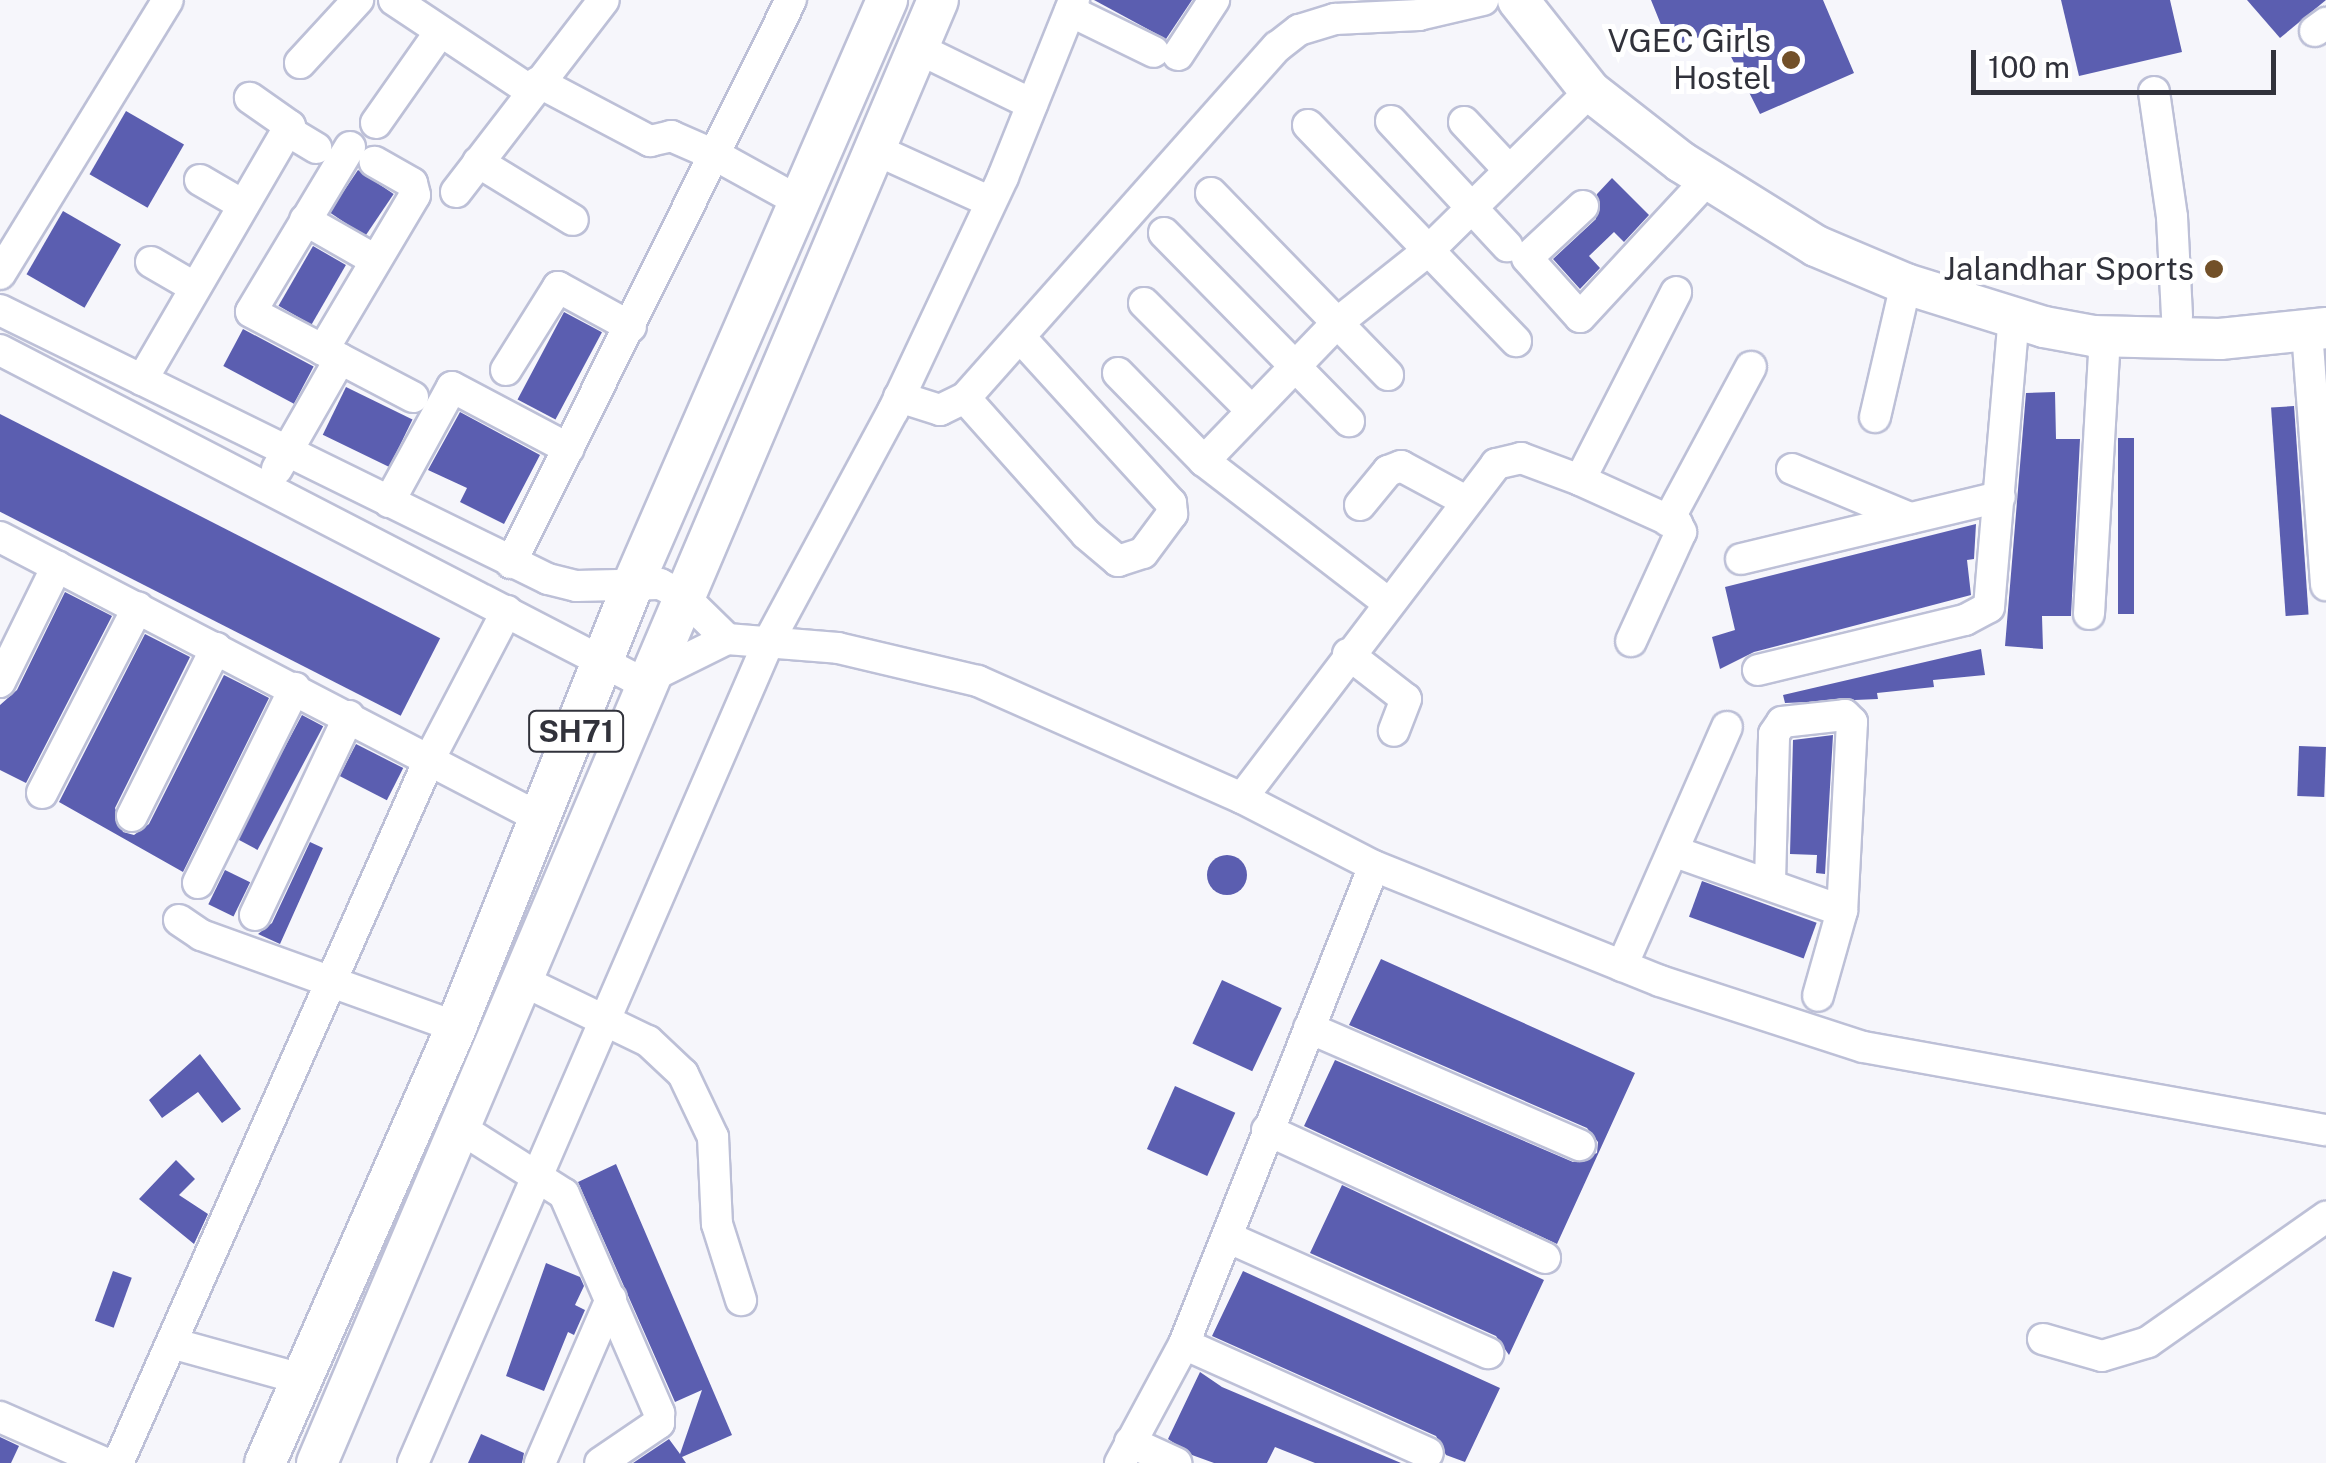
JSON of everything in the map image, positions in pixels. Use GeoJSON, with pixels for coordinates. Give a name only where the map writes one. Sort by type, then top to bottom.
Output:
{"type":"FeatureCollection","features":[{"type":"Feature","properties":{"kind":"main road","name":"SH71"},"geometry":{"type":"LineString","coordinates":[[265,1463],[456,1027],[633,584],[887,0]]}},
{"type":"Feature","properties":{"kind":"main road","name":"SH71"},"geometry":{"type":"LineString","coordinates":[[318,1463],[646,679],[938,0]]}},
{"type":"Feature","properties":{"kind":"main road"},"geometry":{"type":"LineString","coordinates":[[1518,0],[1580,70],[1707,180],[1768,207],[1928,268],[2037,302],[2098,328],[2177,316],[2320,320]]}},
{"type":"Feature","properties":{"kind":"main road"},"geometry":{"type":"LineString","coordinates":[[1544,0],[1580,70],[1665,122],[1768,207],[1906,284],[2014,318],[2220,339],[2320,320]]}},
{"type":"Feature","properties":{"kind":"street"},"geometry":{"type":"LineString","coordinates":[[0,274],[168,0]]}},
{"type":"Feature","properties":{"kind":"street"},"geometry":{"type":"LineString","coordinates":[[300,63],[358,0]]}},
{"type":"Feature","properties":{"kind":"street"},"geometry":{"type":"LineString","coordinates":[[394,0],[440,32],[535,86],[650,141],[671,136],[802,202]]}},
{"type":"Feature","properties":{"kind":"street"},"geometry":{"type":"LineString","coordinates":[[456,192],[604,0]]}},
{"type":"Feature","properties":{"kind":"street"},"geometry":{"type":"LineString","coordinates":[[511,563],[717,156],[791,0]]}},
{"type":"Feature","properties":{"kind":"street"},"geometry":{"type":"LineString","coordinates":[[413,1463],[768,641],[900,398],[991,202],[1072,5],[1166,53],[1214,0]]}},
{"type":"Feature","properties":{"kind":"street"},"geometry":{"type":"LineString","coordinates":[[900,398],[940,410],[966,398],[1277,47],[1299,30],[1335,19],[1419,16],[1483,0]]}},
{"type":"Feature","properties":{"kind":"street"},"geometry":{"type":"LineString","coordinates":[[376,123],[440,32]]}},
{"type":"Feature","properties":{"kind":"street"},"geometry":{"type":"LineString","coordinates":[[917,48],[1032,104]]}},
{"type":"Feature","properties":{"kind":"street"},"geometry":{"type":"LineString","coordinates":[[1204,462],[1336,324],[1429,250],[1508,169],[1580,70]]}},
{"type":"Feature","properties":{"kind":"street"},"geometry":{"type":"LineString","coordinates":[[2154,92],[2172,217],[2177,316]]}},
{"type":"Feature","properties":{"kind":"street"},"geometry":{"type":"LineString","coordinates":[[142,380],[288,130],[288,122],[250,98]]}},
{"type":"Feature","properties":{"kind":"street"},"geometry":{"type":"LineString","coordinates":[[1391,121],[1472,204],[1506,246]]}},
{"type":"Feature","properties":{"kind":"street"},"geometry":{"type":"LineString","coordinates":[[1464,122],[1508,169]]}},
{"type":"Feature","properties":{"kind":"street"},"geometry":{"type":"LineString","coordinates":[[1308,125],[1516,341]]}},
{"type":"Feature","properties":{"kind":"street"},"geometry":{"type":"LineString","coordinates":[[288,130],[316,148]]}},
{"type":"Feature","properties":{"kind":"street"},"geometry":{"type":"LineString","coordinates":[[874,150],[991,202]]}},
{"type":"Feature","properties":{"kind":"street"},"geometry":{"type":"LineString","coordinates":[[268,488],[286,452],[331,354],[375,260],[416,190],[362,154],[305,220],[252,312],[331,354],[412,397]]}},
{"type":"Feature","properties":{"kind":"street"},"geometry":{"type":"LineString","coordinates":[[478,162],[573,220]]}},
{"type":"Feature","properties":{"kind":"street"},"geometry":{"type":"LineString","coordinates":[[200,180],[244,205]]}},
{"type":"Feature","properties":{"kind":"street"},"geometry":{"type":"LineString","coordinates":[[1583,206],[1527,258],[1580,317],[1707,180]]}},
{"type":"Feature","properties":{"kind":"street"},"geometry":{"type":"LineString","coordinates":[[1211,193],[1388,375]]}},
{"type":"Feature","properties":{"kind":"street"},"geometry":{"type":"LineString","coordinates":[[305,220],[375,260]]}},
{"type":"Feature","properties":{"kind":"street"},"geometry":{"type":"LineString","coordinates":[[1164,233],[1348,420]]}},
{"type":"Feature","properties":{"kind":"street"},"geometry":{"type":"LineString","coordinates":[[150,262],[194,287]]}},
{"type":"Feature","properties":{"kind":"street"},"geometry":{"type":"LineString","coordinates":[[1875,416],[1906,284]]}},
{"type":"Feature","properties":{"kind":"street"},"geometry":{"type":"LineString","coordinates":[[506,370],[558,287],[631,326]]}},
{"type":"Feature","properties":{"kind":"street"},"geometry":{"type":"LineString","coordinates":[[1580,480],[1676,292]]}},
{"type":"Feature","properties":{"kind":"street"},"geometry":{"type":"LineString","coordinates":[[1144,304],[1252,410]]}},
{"type":"Feature","properties":{"kind":"street"},"geometry":{"type":"LineString","coordinates":[[0,310],[511,563],[576,586],[660,584],[682,595],[727,639]]}},
{"type":"Feature","properties":{"kind":"street"},"geometry":{"type":"LineString","coordinates":[[1758,670],[1981,614],[1994,596],[2014,318]]}},
{"type":"Feature","properties":{"kind":"street"},"geometry":{"type":"LineString","coordinates":[[2320,320],[2320,574],[2326,586]]}},
{"type":"Feature","properties":{"kind":"street"},"geometry":{"type":"LineString","coordinates":[[2089,614],[2098,328]]}},
{"type":"Feature","properties":{"kind":"street"},"geometry":{"type":"LineString","coordinates":[[966,398],[1096,543],[1118,561],[1143,554],[1172,514],[1171,503],[1020,337]]}},
{"type":"Feature","properties":{"kind":"street"},"geometry":{"type":"LineString","coordinates":[[0,350],[602,663],[646,679],[727,639],[838,648],[978,681],[1242,798],[1374,866],[1622,966],[1863,1046],[2326,1130]]}},
{"type":"Feature","properties":{"kind":"street"},"geometry":{"type":"LineString","coordinates":[[1668,521],[1751,367]]}},
{"type":"Feature","properties":{"kind":"street"},"geometry":{"type":"LineString","coordinates":[[1118,373],[1204,462],[1387,602]]}},
{"type":"Feature","properties":{"kind":"street"},"geometry":{"type":"LineString","coordinates":[[388,502],[452,387],[569,449]]}},
{"type":"Feature","properties":{"kind":"street"},"geometry":{"type":"LineString","coordinates":[[1242,798],[1387,602],[1496,464],[1509,459],[1580,480],[1677,524],[1680,540],[1630,642]]}},
{"type":"Feature","properties":{"kind":"street"},"geometry":{"type":"LineString","coordinates":[[1360,505],[1398,466],[1466,501]]}},
{"type":"Feature","properties":{"kind":"street"},"geometry":{"type":"LineString","coordinates":[[1792,469],[1910,518]]}},
{"type":"Feature","properties":{"kind":"street"},"geometry":{"type":"LineString","coordinates":[[1740,559],[2000,496]]}},
{"type":"Feature","properties":{"kind":"street"},"geometry":{"type":"LineString","coordinates":[[0,537],[542,818]]}},
{"type":"Feature","properties":{"kind":"street"},"geometry":{"type":"LineString","coordinates":[[0,682],[57,566]]}},
{"type":"Feature","properties":{"kind":"street"},"geometry":{"type":"LineString","coordinates":[[42,794],[138,607]]}},
{"type":"Feature","properties":{"kind":"street"},"geometry":{"type":"LineString","coordinates":[[118,1463],[336,981],[430,758],[506,611]]}},
{"type":"Feature","properties":{"kind":"street"},"geometry":{"type":"LineString","coordinates":[[132,816],[216,648]]}},
{"type":"Feature","properties":{"kind":"street"},"geometry":{"type":"LineString","coordinates":[[1348,654],[1406,700],[1394,731]]}},
{"type":"Feature","properties":{"kind":"street"},"geometry":{"type":"LineString","coordinates":[[198,883],[296,688]]}},
{"type":"Feature","properties":{"kind":"street"},"geometry":{"type":"LineString","coordinates":[[1770,881],[1774,734],[1782,722],[1845,714],[1852,722],[1842,911],[1818,996]]}},
{"type":"Feature","properties":{"kind":"street"},"geometry":{"type":"LineString","coordinates":[[255,914],[349,716]]}},
{"type":"Feature","properties":{"kind":"street"},"geometry":{"type":"LineString","coordinates":[[1622,966],[1727,727]]}},
{"type":"Feature","properties":{"kind":"street"},"geometry":{"type":"LineString","coordinates":[[1673,851],[1770,881],[1842,911]]}},
{"type":"Feature","properties":{"kind":"street"},"geometry":{"type":"LineString","coordinates":[[1176,1463],[1125,1453],[1184,1344],[1374,866]]}},
{"type":"Feature","properties":{"kind":"street"},"geometry":{"type":"LineString","coordinates":[[178,920],[201,935],[456,1027]]}},
{"type":"Feature","properties":{"kind":"street"},"geometry":{"type":"LineString","coordinates":[[522,980],[663,1051],[706,1112],[718,1160],[717,1224],[741,1300]]}},
{"type":"Feature","properties":{"kind":"street"},"geometry":{"type":"LineString","coordinates":[[1309,1028],[1580,1144]]}},
{"type":"Feature","properties":{"kind":"street"},"geometry":{"type":"LineString","coordinates":[[460,1128],[538,1172],[567,1199],[661,1416],[600,1463]]}},
{"type":"Feature","properties":{"kind":"street"},"geometry":{"type":"LineString","coordinates":[[1267,1130],[1545,1258]]}},
{"type":"Feature","properties":{"kind":"street"},"geometry":{"type":"LineString","coordinates":[[2043,1339],[2102,1356],[2148,1342],[2326,1218]]}},
{"type":"Feature","properties":{"kind":"street"},"geometry":{"type":"LineString","coordinates":[[1227,1237],[1488,1353]]}},
{"type":"Feature","properties":{"kind":"street"},"geometry":{"type":"LineString","coordinates":[[540,1463],[611,1299]]}},
{"type":"Feature","properties":{"kind":"street"},"geometry":{"type":"LineString","coordinates":[[175,1344],[301,1379]]}},
{"type":"Feature","properties":{"kind":"street"},"geometry":{"type":"LineString","coordinates":[[1184,1344],[1428,1453]]}},
{"type":"Feature","properties":{"kind":"street"},"geometry":{"type":"LineString","coordinates":[[0,1418],[104,1463]]}},
{"type":"Feature","properties":{"kind":"building"},"geometry":{"type":"Polygon","coordinates":[[[1094,0],[1192,0],[1166,39],[1094,0]]]}},
{"type":"Feature","properties":{"kind":"building","name":"VGEC Girls Hostel"},"geometry":{"type":"Polygon","coordinates":[[[1651,0],[1823,0],[1854,73],[1760,114],[1718,31],[1670,47],[1651,0]]]}},
{"type":"Feature","properties":{"kind":"building"},"geometry":{"type":"Polygon","coordinates":[[[2061,0],[2170,0],[2182,52],[2079,76],[2061,0]]]}},
{"type":"Feature","properties":{"kind":"building"},"geometry":{"type":"Polygon","coordinates":[[[2247,0],[2326,0],[2280,38],[2247,0]]]}},
{"type":"Feature","properties":{"kind":"building"},"geometry":{"type":"Polygon","coordinates":[[[126,111],[184,144],[148,208],[90,174],[126,111]]]}},
{"type":"Feature","properties":{"kind":"building"},"geometry":{"type":"Polygon","coordinates":[[[358,170],[394,194],[365,236],[329,212],[358,170]]]}},
{"type":"Feature","properties":{"kind":"building"},"geometry":{"type":"Polygon","coordinates":[[[1612,178],[1649,215],[1624,242],[1614,232],[1589,256],[1600,268],[1580,289],[1553,259],[1596,219],[1597,194],[1612,178]]]}},
{"type":"Feature","properties":{"kind":"building"},"geometry":{"type":"Polygon","coordinates":[[[63,211],[121,244],[85,308],[27,274],[63,211]]]}},
{"type":"Feature","properties":{"kind":"building"},"geometry":{"type":"Polygon","coordinates":[[[313,246],[346,265],[311,325],[278,306],[313,246]]]}},
{"type":"Feature","properties":{"kind":"building"},"geometry":{"type":"Polygon","coordinates":[[[564,312],[602,332],[555,420],[518,399],[564,312]]]}},
{"type":"Feature","properties":{"kind":"building"},"geometry":{"type":"Polygon","coordinates":[[[243,329],[314,367],[294,404],[223,366],[243,329]]]}},
{"type":"Feature","properties":{"kind":"building"},"geometry":{"type":"Polygon","coordinates":[[[346,387],[413,419],[389,467],[323,435],[346,387]]]}},
{"type":"Feature","properties":{"kind":"building"},"geometry":{"type":"Polygon","coordinates":[[[2055,392],[2056,439],[2080,439],[2071,616],[2042,616],[2043,649],[2005,646],[2026,393],[2055,392]]]}},
{"type":"Feature","properties":{"kind":"building"},"geometry":{"type":"Polygon","coordinates":[[[2294,406],[2309,614],[2286,616],[2271,408],[2294,406]]]}},
{"type":"Feature","properties":{"kind":"building"},"geometry":{"type":"Polygon","coordinates":[[[460,412],[540,455],[504,524],[460,502],[467,488],[428,470],[460,412]]]}},
{"type":"Feature","properties":{"kind":"building"},"geometry":{"type":"Polygon","coordinates":[[[0,414],[440,638],[401,716],[0,512],[0,414]]]}},
{"type":"Feature","properties":{"kind":"building"},"geometry":{"type":"Polygon","coordinates":[[[2118,438],[2134,438],[2134,614],[2118,614],[2118,438]]]}},
{"type":"Feature","properties":{"kind":"building"},"geometry":{"type":"Polygon","coordinates":[[[1976,524],[1974,559],[1967,560],[1971,595],[1754,652],[1720,669],[1712,637],[1735,630],[1725,587],[1976,524]]]}},
{"type":"Feature","properties":{"kind":"building"},"geometry":{"type":"Polygon","coordinates":[[[65,592],[112,616],[26,783],[0,770],[0,705],[17,690],[65,592]]]}},
{"type":"Feature","properties":{"kind":"building"},"geometry":{"type":"Polygon","coordinates":[[[145,634],[190,657],[115,808],[123,832],[134,835],[149,824],[224,675],[269,698],[183,872],[59,802],[145,634]]]}},
{"type":"Feature","properties":{"kind":"building"},"geometry":{"type":"Polygon","coordinates":[[[1981,649],[1985,675],[1933,680],[1934,687],[1877,693],[1878,699],[1785,703],[1783,695],[1981,649]]]}},
{"type":"Feature","properties":{"kind":"building"},"geometry":{"type":"Polygon","coordinates":[[[302,715],[323,726],[257,850],[236,839],[302,715]]]}},
{"type":"Feature","properties":{"kind":"building"},"geometry":{"type":"Polygon","coordinates":[[[1833,735],[1825,874],[1816,873],[1817,855],[1790,854],[1793,740],[1833,735]]]}},
{"type":"Feature","properties":{"kind":"building"},"geometry":{"type":"Polygon","coordinates":[[[356,744],[403,768],[387,800],[340,776],[356,744]]]}},
{"type":"Feature","properties":{"kind":"building"},"geometry":{"type":"Polygon","coordinates":[[[2299,746],[2326,747],[2324,797],[2297,796],[2299,746]]]}},
{"type":"Feature","properties":{"kind":"building"},"geometry":{"type":"Polygon","coordinates":[[[310,842],[323,848],[280,944],[258,934],[272,923],[310,842]]]}},
{"type":"Feature","properties":{"kind":"building"},"geometry":{"type":"Polygon","coordinates":[[[1227,855],[1241,861],[1247,875],[1241,889],[1227,895],[1213,889],[1207,875],[1213,861],[1227,855]]]}},
{"type":"Feature","properties":{"kind":"building"},"geometry":{"type":"Polygon","coordinates":[[[225,870],[250,882],[234,916],[208,904],[225,870]]]}},
{"type":"Feature","properties":{"kind":"building"},"geometry":{"type":"Polygon","coordinates":[[[1702,881],[1817,923],[1804,958],[1689,917],[1702,881]]]}},
{"type":"Feature","properties":{"kind":"building"},"geometry":{"type":"Polygon","coordinates":[[[1381,959],[1635,1073],[1557,1244],[1304,1126],[1335,1060],[1573,1162],[1597,1153],[1598,1142],[1587,1128],[1349,1025],[1381,959]]]}},
{"type":"Feature","properties":{"kind":"building"},"geometry":{"type":"Polygon","coordinates":[[[1222,980],[1282,1008],[1252,1071],[1192,1043],[1222,980]]]}},
{"type":"Feature","properties":{"kind":"building"},"geometry":{"type":"Polygon","coordinates":[[[200,1054],[241,1109],[222,1123],[198,1092],[162,1118],[149,1100],[200,1054]]]}},
{"type":"Feature","properties":{"kind":"building"},"geometry":{"type":"Polygon","coordinates":[[[1175,1086],[1235,1113],[1207,1176],[1147,1149],[1175,1086]]]}},
{"type":"Feature","properties":{"kind":"building"},"geometry":{"type":"Polygon","coordinates":[[[176,1160],[195,1179],[179,1195],[208,1214],[194,1244],[139,1199],[176,1160]]]}},
{"type":"Feature","properties":{"kind":"building"},"geometry":{"type":"Polygon","coordinates":[[[616,1164],[732,1435],[682,1457],[686,1463],[633,1463],[669,1439],[680,1454],[702,1390],[675,1402],[578,1182],[616,1164]]]}},
{"type":"Feature","properties":{"kind":"building"},"geometry":{"type":"Polygon","coordinates":[[[1342,1185],[1544,1280],[1509,1355],[1496,1336],[1310,1253],[1342,1185]]]}},
{"type":"Feature","properties":{"kind":"building"},"geometry":{"type":"Polygon","coordinates":[[[546,1263],[580,1277],[584,1286],[575,1305],[585,1310],[574,1335],[568,1332],[544,1391],[506,1376],[546,1263]]]}},
{"type":"Feature","properties":{"kind":"building"},"geometry":{"type":"Polygon","coordinates":[[[113,1271],[132,1278],[114,1328],[95,1321],[113,1271]]]}},
{"type":"Feature","properties":{"kind":"building"},"geometry":{"type":"Polygon","coordinates":[[[1243,1271],[1500,1388],[1465,1462],[1446,1455],[1436,1436],[1212,1336],[1243,1271]]]}},
{"type":"Feature","properties":{"kind":"building"},"geometry":{"type":"Polygon","coordinates":[[[1200,1372],[1222,1387],[1401,1463],[1315,1463],[1275,1447],[1267,1463],[1214,1463],[1192,1455],[1168,1439],[1200,1372]]]}},
{"type":"Feature","properties":{"kind":"building"},"geometry":{"type":"Polygon","coordinates":[[[481,1434],[524,1453],[522,1463],[468,1463],[481,1434]]]}},
{"type":"Feature","properties":{"kind":"building"},"geometry":{"type":"Polygon","coordinates":[[[0,1437],[19,1446],[11,1463],[0,1463],[0,1437]]]}},
{"type":"Feature","properties":{"kind":"place","name":"VGEC Girls Hostel"},"geometry":{"type":"Point","coordinates":[1791,60]}},
{"type":"Feature","properties":{"kind":"place","name":"Jalandhar Sports"},"geometry":{"type":"Point","coordinates":[2214,269]}}]}
